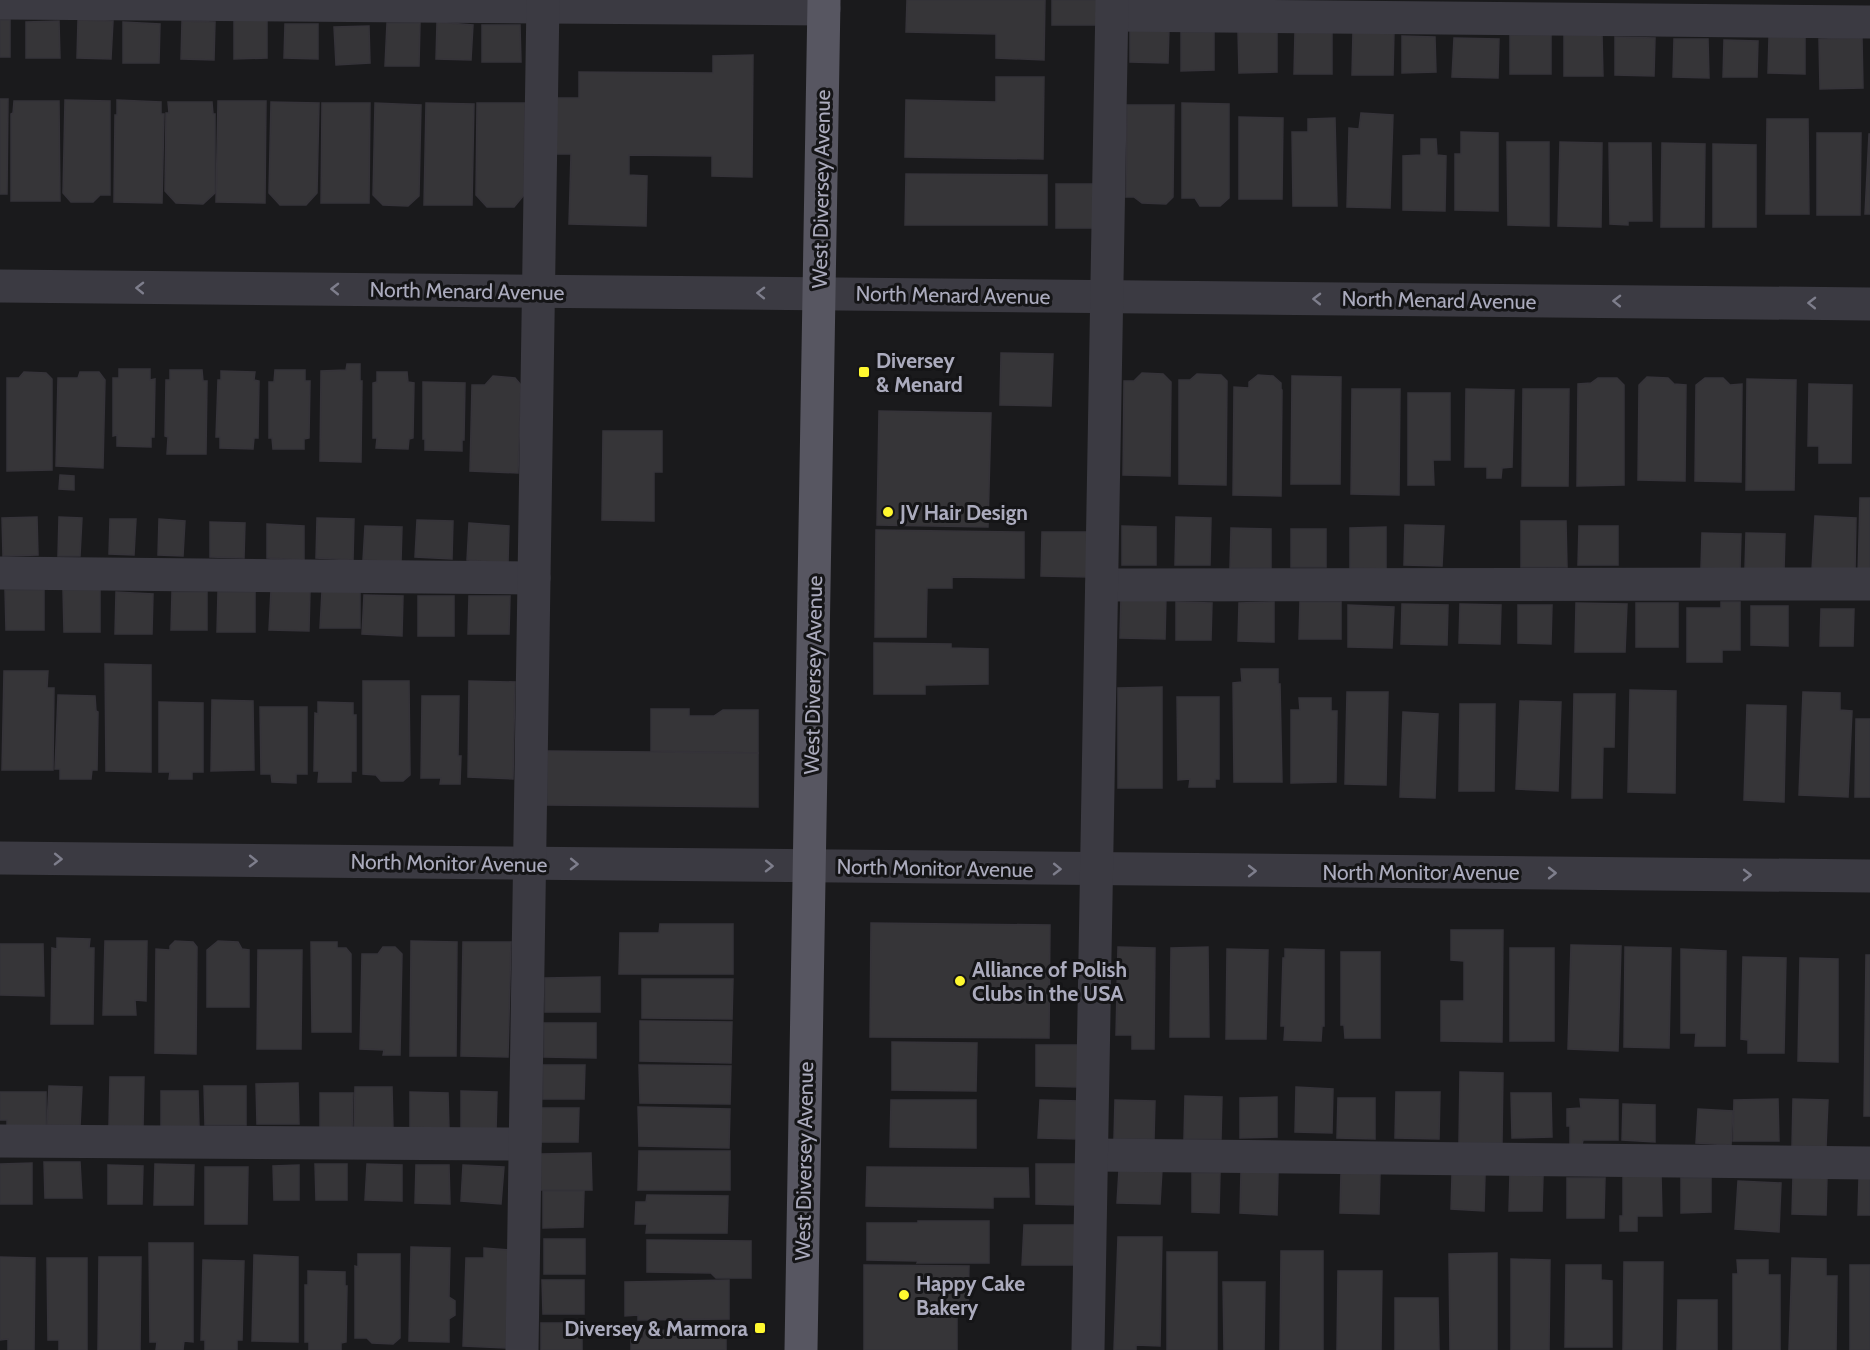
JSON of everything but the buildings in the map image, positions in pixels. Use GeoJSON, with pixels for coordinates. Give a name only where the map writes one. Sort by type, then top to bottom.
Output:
{"type":"FeatureCollection","features":[{"type":"Feature","properties":{"kind":"main road","name":"West Diversey Avenue"},"geometry":{"type":"LineString","coordinates":[[801,1350],[824,4]]}},
{"type":"Feature","properties":{"kind":"street"},"geometry":{"type":"LineString","coordinates":[[0,3],[824,4]]}},
{"type":"Feature","properties":{"kind":"street"},"geometry":{"type":"LineString","coordinates":[[522,1350],[543,4]]}},
{"type":"Feature","properties":{"kind":"street"},"geometry":{"type":"LineString","coordinates":[[1088,1350],[1112,8],[1870,22]]}},
{"type":"Feature","properties":{"kind":"street","name":"North Menard Avenue"},"geometry":{"type":"LineString","coordinates":[[0,286],[1870,304]]}},
{"type":"Feature","properties":{"kind":"street"},"geometry":{"type":"LineString","coordinates":[[0,573],[534,578]]}},
{"type":"Feature","properties":{"kind":"street"},"geometry":{"type":"LineString","coordinates":[[1102,585],[1870,584]]}},
{"type":"Feature","properties":{"kind":"street","name":"North Monitor Avenue"},"geometry":{"type":"LineString","coordinates":[[0,858],[1870,876]]}},
{"type":"Feature","properties":{"kind":"street"},"geometry":{"type":"LineString","coordinates":[[0,1141],[525,1144]]}},
{"type":"Feature","properties":{"kind":"street"},"geometry":{"type":"LineString","coordinates":[[1092,1155],[1870,1163]]}},
{"type":"Feature","properties":{"kind":"place","name":"Diversey & Menard"},"geometry":{"type":"Point","coordinates":[864,372]}},
{"type":"Feature","properties":{"kind":"place","name":"JV Hair Design"},"geometry":{"type":"Point","coordinates":[888,512]}},
{"type":"Feature","properties":{"kind":"place","name":"Alliance of Polish Clubs in the USA"},"geometry":{"type":"Point","coordinates":[960,981]}},
{"type":"Feature","properties":{"kind":"place","name":"Happy Cake Bakery"},"geometry":{"type":"Point","coordinates":[904,1295]}},
{"type":"Feature","properties":{"kind":"place","name":"Diversey & Marmora"},"geometry":{"type":"Point","coordinates":[760,1328]}}]}
